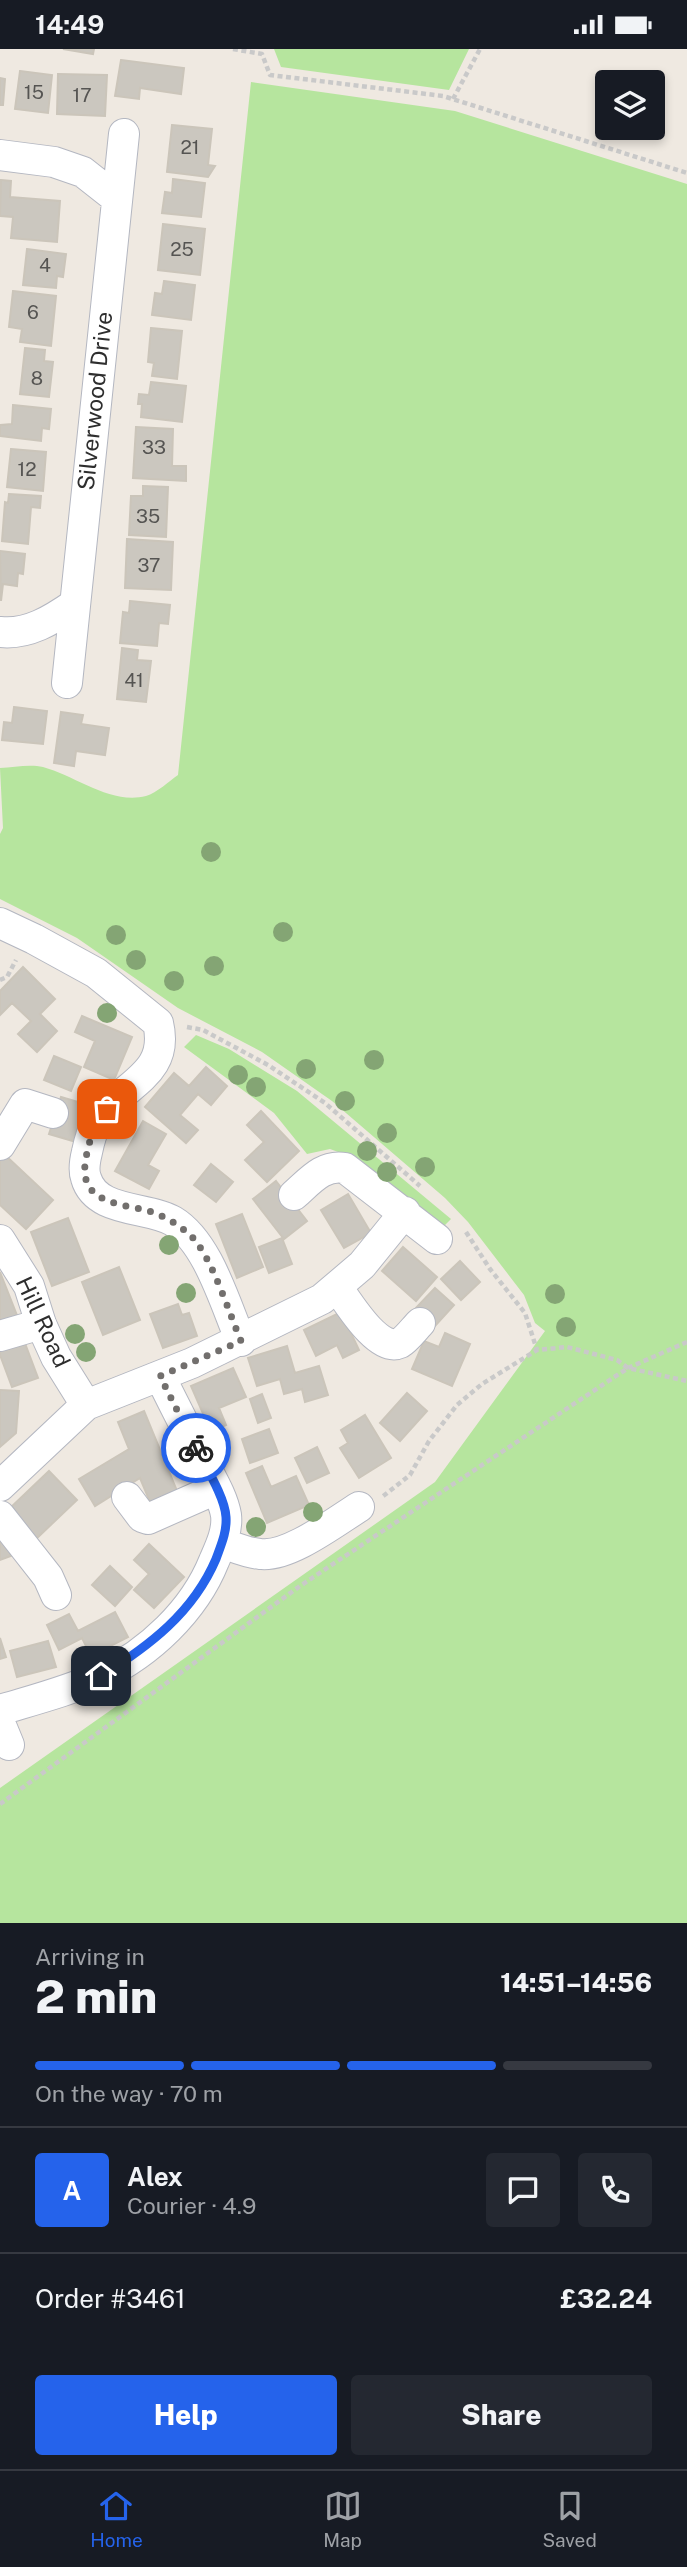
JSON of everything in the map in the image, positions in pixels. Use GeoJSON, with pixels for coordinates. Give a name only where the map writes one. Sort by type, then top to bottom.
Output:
{"type":"FeatureCollection","features":[{"type":"Feature","properties":{"kind":"street","name":"Silverwood Drive"},"geometry":{"type":"LineString","coordinates":[[67,683],[124,134]]}},
{"type":"Feature","properties":{"kind":"street"},"geometry":{"type":"LineString","coordinates":[[0,155],[54,162],[83,172],[116,198]]}},
{"type":"Feature","properties":{"kind":"street"},"geometry":{"type":"LineString","coordinates":[[0,632],[10,633],[51,621],[75,604]]}},
{"type":"Feature","properties":{"kind":"street"},"geometry":{"type":"LineString","coordinates":[[0,923],[96,973],[159,1023],[160,1051],[145,1076],[107,1109],[97,1122],[85,1162],[85,1177],[90,1189],[107,1202],[151,1212],[174,1221],[192,1237],[206,1260],[241,1341]]}},
{"type":"Feature","properties":{"kind":"street"},"geometry":{"type":"LineString","coordinates":[[0,1145],[25,1104],[53,1113]]}},
{"type":"Feature","properties":{"kind":"street"},"geometry":{"type":"LineString","coordinates":[[293,1195],[325,1168],[345,1168],[437,1239]]}},
{"type":"Feature","properties":{"kind":"street"},"geometry":{"type":"LineString","coordinates":[[0,1486],[86,1405],[241,1341],[322,1299],[362,1265],[405,1212]]}},
{"type":"Feature","properties":{"kind":"street","name":"Hill Road"},"geometry":{"type":"LineString","coordinates":[[0,1240],[29,1286],[41,1324],[56,1357],[86,1405]]}},
{"type":"Feature","properties":{"kind":"street"},"geometry":{"type":"LineString","coordinates":[[337,1287],[377,1338],[388,1344],[400,1342],[420,1323]]}},
{"type":"Feature","properties":{"kind":"street"},"geometry":{"type":"LineString","coordinates":[[0,1336],[41,1324]]}},
{"type":"Feature","properties":{"kind":"street"},"geometry":{"type":"LineString","coordinates":[[0,1710],[101,1676],[138,1653],[165,1631],[188,1606],[208,1577],[222,1543],[226,1515],[216,1489],[160,1376]]}},
{"type":"Feature","properties":{"kind":"street"},"geometry":{"type":"LineString","coordinates":[[127,1497],[142,1517],[148,1519],[216,1489]]}},
{"type":"Feature","properties":{"kind":"street"},"geometry":{"type":"LineString","coordinates":[[222,1543],[260,1555],[272,1554],[287,1550],[359,1507]]}},
{"type":"Feature","properties":{"kind":"street"},"geometry":{"type":"LineString","coordinates":[[0,1516],[48,1577],[56,1595]]}},
{"type":"Feature","properties":{"kind":"path"},"geometry":{"type":"LineString","coordinates":[[233,49],[262,54],[270,75],[453,99],[687,173]]}},
{"type":"Feature","properties":{"kind":"path"},"geometry":{"type":"LineString","coordinates":[[453,99],[480,49]]}},
{"type":"Feature","properties":{"kind":"path"},"geometry":{"type":"LineString","coordinates":[[0,1804],[299,1586],[628,1368],[687,1342]]}},
{"type":"Feature","properties":{"kind":"path"},"geometry":{"type":"LineString","coordinates":[[359,1507],[368,1509],[410,1475],[429,1441],[457,1405],[482,1384],[537,1350],[567,1347],[617,1360],[628,1368],[687,1381]]}},
{"type":"Feature","properties":{"kind":"green space"},"geometry":{"type":"Polygon","coordinates":[[[274,49],[469,49],[449,90],[281,67],[274,49]]]}},
{"type":"Feature","properties":{"kind":"green space"},"geometry":{"type":"Polygon","coordinates":[[[251,82],[455,111],[687,184],[687,1923],[0,1923],[0,1788],[435,1482],[545,1331],[535,1323],[524,1295],[468,1222],[445,1198],[332,1101],[262,1052],[178,1008],[77,938],[0,899],[0,834],[3,828],[0,768],[43,767],[107,793],[133,798],[159,790],[178,775],[251,82]]]}},
{"type":"Feature","properties":{"kind":"green space"},"geometry":{"type":"Polygon","coordinates":[[[196,1035],[229,1049],[297,1091],[451,1219],[441,1229],[341,1153],[330,1149],[307,1154],[274,1113],[184,1047],[196,1035]]]}},
{"type":"Feature","properties":{"kind":"building"},"geometry":{"type":"Polygon","coordinates":[[[63,49],[94,49],[93,54],[63,49]]]}},
{"type":"Feature","properties":{"kind":"building"},"geometry":{"type":"Polygon","coordinates":[[[121,60],[184,68],[181,94],[140,88],[139,99],[115,96],[121,60]]]}},
{"type":"Feature","properties":{"kind":"building"},"geometry":{"type":"Polygon","coordinates":[[[20,71],[52,75],[48,113],[15,109],[20,71]]]}},
{"type":"Feature","properties":{"kind":"building"},"geometry":{"type":"Polygon","coordinates":[[[58,74],[107,75],[105,116],[57,114],[58,74]]]}},
{"type":"Feature","properties":{"kind":"building"},"geometry":{"type":"Polygon","coordinates":[[[0,78],[5,79],[3,105],[0,105],[0,78]]]}},
{"type":"Feature","properties":{"kind":"building"},"geometry":{"type":"Polygon","coordinates":[[[172,125],[212,129],[208,165],[215,166],[208,177],[167,172],[172,125]]]}},
{"type":"Feature","properties":{"kind":"building"},"geometry":{"type":"Polygon","coordinates":[[[173,179],[205,183],[201,217],[162,213],[165,192],[172,193],[173,179]]]}},
{"type":"Feature","properties":{"kind":"building"},"geometry":{"type":"Polygon","coordinates":[[[1,180],[11,181],[10,197],[60,201],[57,242],[11,238],[13,217],[0,216],[1,180]]]}},
{"type":"Feature","properties":{"kind":"building"},"geometry":{"type":"Polygon","coordinates":[[[163,224],[205,229],[200,275],[158,270],[163,224]]]}},
{"type":"Feature","properties":{"kind":"building"},"geometry":{"type":"Polygon","coordinates":[[[27,249],[66,254],[63,277],[57,276],[56,288],[23,285],[27,249]]]}},
{"type":"Feature","properties":{"kind":"building"},"geometry":{"type":"Polygon","coordinates":[[[164,281],[195,285],[191,320],[152,315],[155,293],[162,294],[164,281]]]}},
{"type":"Feature","properties":{"kind":"building"},"geometry":{"type":"Polygon","coordinates":[[[13,291],[56,296],[51,346],[20,342],[22,329],[9,327],[13,291]]]}},
{"type":"Feature","properties":{"kind":"building"},"geometry":{"type":"Polygon","coordinates":[[[151,328],[182,331],[177,379],[152,376],[154,363],[148,362],[151,328]]]}},
{"type":"Feature","properties":{"kind":"building"},"geometry":{"type":"Polygon","coordinates":[[[25,348],[45,350],[44,361],[53,362],[49,397],[20,394],[25,348]]]}},
{"type":"Feature","properties":{"kind":"building"},"geometry":{"type":"Polygon","coordinates":[[[151,382],[186,386],[182,422],[141,417],[142,404],[138,404],[139,394],[149,395],[151,382]]]}},
{"type":"Feature","properties":{"kind":"building"},"geometry":{"type":"Polygon","coordinates":[[[13,405],[51,409],[49,429],[42,428],[41,441],[0,436],[0,425],[12,424],[13,405]]]}},
{"type":"Feature","properties":{"kind":"building"},"geometry":{"type":"Polygon","coordinates":[[[136,427],[173,429],[172,466],[186,466],[186,481],[133,478],[136,427]]]}},
{"type":"Feature","properties":{"kind":"building"},"geometry":{"type":"Polygon","coordinates":[[[11,449],[46,452],[43,491],[7,487],[11,449]]]}},
{"type":"Feature","properties":{"kind":"building"},"geometry":{"type":"Polygon","coordinates":[[[143,486],[168,487],[166,537],[129,535],[131,496],[143,496],[143,486]]]}},
{"type":"Feature","properties":{"kind":"building"},"geometry":{"type":"Polygon","coordinates":[[[9,494],[41,496],[40,508],[31,507],[28,544],[2,541],[5,502],[8,503],[9,494]]]}},
{"type":"Feature","properties":{"kind":"building"},"geometry":{"type":"Polygon","coordinates":[[[127,539],[173,542],[171,590],[125,588],[127,539]]]}},
{"type":"Feature","properties":{"kind":"building"},"geometry":{"type":"Polygon","coordinates":[[[0,551],[25,554],[23,574],[18,573],[17,586],[3,584],[1,601],[0,551]]]}},
{"type":"Feature","properties":{"kind":"building"},"geometry":{"type":"Polygon","coordinates":[[[130,601],[170,605],[168,624],[159,623],[157,646],[120,643],[123,612],[129,613],[130,601]]]}},
{"type":"Feature","properties":{"kind":"building"},"geometry":{"type":"Polygon","coordinates":[[[122,648],[138,650],[137,660],[151,661],[146,702],[117,699],[122,648]]]}},
{"type":"Feature","properties":{"kind":"building"},"geometry":{"type":"Polygon","coordinates":[[[14,707],[47,711],[43,744],[2,740],[4,722],[12,723],[14,707]]]}},
{"type":"Feature","properties":{"kind":"building"},"geometry":{"type":"Polygon","coordinates":[[[61,712],[83,715],[81,724],[109,728],[105,755],[76,751],[74,766],[54,763],[61,712]]]}},
{"type":"Feature","properties":{"kind":"building"},"geometry":{"type":"Polygon","coordinates":[[[23,967],[55,999],[40,1014],[57,1031],[37,1052],[18,1034],[31,1021],[12,1003],[0,1015],[0,991],[23,967]]]}},
{"type":"Feature","properties":{"kind":"building"},"geometry":{"type":"Polygon","coordinates":[[[82,1016],[132,1037],[114,1080],[84,1067],[95,1041],[75,1032],[82,1016]]]}},
{"type":"Feature","properties":{"kind":"building"},"geometry":{"type":"Polygon","coordinates":[[[54,1056],[81,1067],[71,1091],[44,1080],[54,1056]]]}},
{"type":"Feature","properties":{"kind":"building"},"geometry":{"type":"Polygon","coordinates":[[[206,1067],[227,1086],[211,1105],[198,1094],[180,1115],[198,1130],[186,1143],[145,1107],[174,1073],[189,1086],[206,1067]]]}},
{"type":"Feature","properties":{"kind":"building"},"geometry":{"type":"Polygon","coordinates":[[[61,1097],[88,1105],[76,1142],[49,1134],[61,1097]]]}},
{"type":"Feature","properties":{"kind":"building"},"geometry":{"type":"Polygon","coordinates":[[[261,1111],[299,1151],[267,1182],[245,1160],[264,1142],[247,1125],[261,1111]]]}},
{"type":"Feature","properties":{"kind":"building"},"geometry":{"type":"Polygon","coordinates":[[[143,1121],[166,1134],[148,1165],[159,1171],[149,1189],[115,1171],[143,1121]]]}},
{"type":"Feature","properties":{"kind":"building"},"geometry":{"type":"Polygon","coordinates":[[[5,1155],[53,1200],[26,1229],[0,1205],[0,1160],[5,1155]]]}},
{"type":"Feature","properties":{"kind":"building"},"geometry":{"type":"Polygon","coordinates":[[[211,1164],[233,1182],[216,1202],[194,1185],[211,1164]]]}},
{"type":"Feature","properties":{"kind":"building"},"geometry":{"type":"Polygon","coordinates":[[[276,1181],[307,1221],[284,1239],[253,1199],[276,1181]]]}},
{"type":"Feature","properties":{"kind":"building"},"geometry":{"type":"Polygon","coordinates":[[[348,1194],[371,1233],[344,1248],[321,1210],[348,1194]]]}},
{"type":"Feature","properties":{"kind":"building"},"geometry":{"type":"Polygon","coordinates":[[[242,1214],[263,1267],[237,1278],[216,1224],[242,1214]]]}},
{"type":"Feature","properties":{"kind":"building"},"geometry":{"type":"Polygon","coordinates":[[[68,1218],[89,1272],[52,1286],[31,1232],[68,1218]]]}},
{"type":"Feature","properties":{"kind":"building"},"geometry":{"type":"Polygon","coordinates":[[[282,1238],[292,1264],[269,1273],[259,1247],[282,1238]]]}},
{"type":"Feature","properties":{"kind":"building"},"geometry":{"type":"Polygon","coordinates":[[[403,1247],[437,1277],[416,1301],[382,1271],[403,1247]]]}},
{"type":"Feature","properties":{"kind":"building"},"geometry":{"type":"Polygon","coordinates":[[[460,1261],[480,1282],[461,1300],[441,1279],[460,1261]]]}},
{"type":"Feature","properties":{"kind":"building"},"geometry":{"type":"Polygon","coordinates":[[[119,1267],[140,1320],[103,1335],[82,1282],[119,1267]]]}},
{"type":"Feature","properties":{"kind":"building"},"geometry":{"type":"Polygon","coordinates":[[[0,1272],[18,1318],[0,1325],[0,1272]]]}},
{"type":"Feature","properties":{"kind":"building"},"geometry":{"type":"Polygon","coordinates":[[[435,1288],[454,1305],[434,1327],[415,1309],[435,1288]]]}},
{"type":"Feature","properties":{"kind":"building"},"geometry":{"type":"Polygon","coordinates":[[[178,1304],[182,1315],[189,1313],[197,1336],[163,1348],[150,1314],[178,1304]]]}},
{"type":"Feature","properties":{"kind":"building"},"geometry":{"type":"Polygon","coordinates":[[[341,1312],[359,1350],[343,1358],[337,1345],[316,1356],[304,1330],[341,1312]]]}},
{"type":"Feature","properties":{"kind":"building"},"geometry":{"type":"Polygon","coordinates":[[[445,1333],[470,1344],[452,1386],[412,1369],[424,1341],[439,1347],[445,1333]]]}},
{"type":"Feature","properties":{"kind":"building"},"geometry":{"type":"Polygon","coordinates":[[[23,1338],[38,1378],[12,1387],[0,1355],[0,1347],[23,1338]]]}},
{"type":"Feature","properties":{"kind":"building"},"geometry":{"type":"Polygon","coordinates":[[[287,1346],[295,1373],[319,1366],[328,1395],[305,1402],[302,1389],[284,1394],[280,1379],[257,1386],[248,1358],[287,1346]]]}},
{"type":"Feature","properties":{"kind":"building"},"geometry":{"type":"Polygon","coordinates":[[[233,1368],[246,1397],[219,1408],[226,1425],[211,1432],[191,1386],[233,1368]]]}},
{"type":"Feature","properties":{"kind":"building"},"geometry":{"type":"Polygon","coordinates":[[[0,1390],[19,1391],[16,1433],[0,1447],[0,1390]]]}},
{"type":"Feature","properties":{"kind":"building"},"geometry":{"type":"Polygon","coordinates":[[[407,1393],[427,1411],[400,1441],[380,1423],[407,1393]]]}},
{"type":"Feature","properties":{"kind":"building"},"geometry":{"type":"Polygon","coordinates":[[[262,1394],[271,1418],[258,1423],[250,1399],[262,1394]]]}},
{"type":"Feature","properties":{"kind":"building"},"geometry":{"type":"Polygon","coordinates":[[[144,1411],[177,1491],[150,1502],[140,1478],[95,1506],[79,1479],[129,1449],[118,1422],[144,1411]]]}},
{"type":"Feature","properties":{"kind":"building"},"geometry":{"type":"Polygon","coordinates":[[[365,1415],[391,1458],[359,1478],[340,1448],[348,1443],[341,1430],[365,1415]]]}},
{"type":"Feature","properties":{"kind":"building"},"geometry":{"type":"Polygon","coordinates":[[[269,1429],[278,1453],[250,1463],[242,1439],[269,1429]]]}},
{"type":"Feature","properties":{"kind":"building"},"geometry":{"type":"Polygon","coordinates":[[[317,1447],[329,1473],[307,1483],[295,1458],[317,1447]]]}},
{"type":"Feature","properties":{"kind":"building"},"geometry":{"type":"Polygon","coordinates":[[[262,1466],[271,1487],[296,1476],[309,1505],[267,1523],[246,1473],[262,1466]]]}},
{"type":"Feature","properties":{"kind":"building"},"geometry":{"type":"Polygon","coordinates":[[[49,1471],[77,1500],[36,1539],[8,1510],[49,1471]]]}},
{"type":"Feature","properties":{"kind":"building"},"geometry":{"type":"Polygon","coordinates":[[[0,1530],[11,1556],[0,1560],[0,1530]]]}},
{"type":"Feature","properties":{"kind":"building"},"geometry":{"type":"Polygon","coordinates":[[[149,1544],[184,1577],[154,1608],[134,1590],[149,1574],[134,1560],[149,1544]]]}},
{"type":"Feature","properties":{"kind":"building"},"geometry":{"type":"Polygon","coordinates":[[[110,1566],[132,1587],[115,1606],[92,1585],[110,1566]]]}},
{"type":"Feature","properties":{"kind":"building"},"geometry":{"type":"Polygon","coordinates":[[[115,1612],[128,1637],[91,1656],[82,1638],[59,1650],[47,1625],[69,1614],[78,1631],[115,1612]]]}},
{"type":"Feature","properties":{"kind":"building"},"geometry":{"type":"Polygon","coordinates":[[[0,1638],[6,1657],[0,1659],[0,1638]]]}},
{"type":"Feature","properties":{"kind":"building"},"geometry":{"type":"Polygon","coordinates":[[[48,1641],[56,1667],[17,1677],[10,1651],[48,1641]]]}},
{"type":"Feature","properties":{"kind":"way so far"},"geometry":{"type":"LineString","coordinates":[[107,1109],[97,1122],[89,1141],[85,1177],[90,1189],[107,1202],[151,1212],[174,1221],[192,1237],[206,1260],[241,1341],[160,1376],[196,1448]]}},
{"type":"Feature","properties":{"kind":"route"},"geometry":{"type":"LineString","coordinates":[[101,1676],[138,1653],[165,1631],[188,1606],[208,1577],[224,1537],[226,1515],[214,1483],[196,1448]]}}]}
